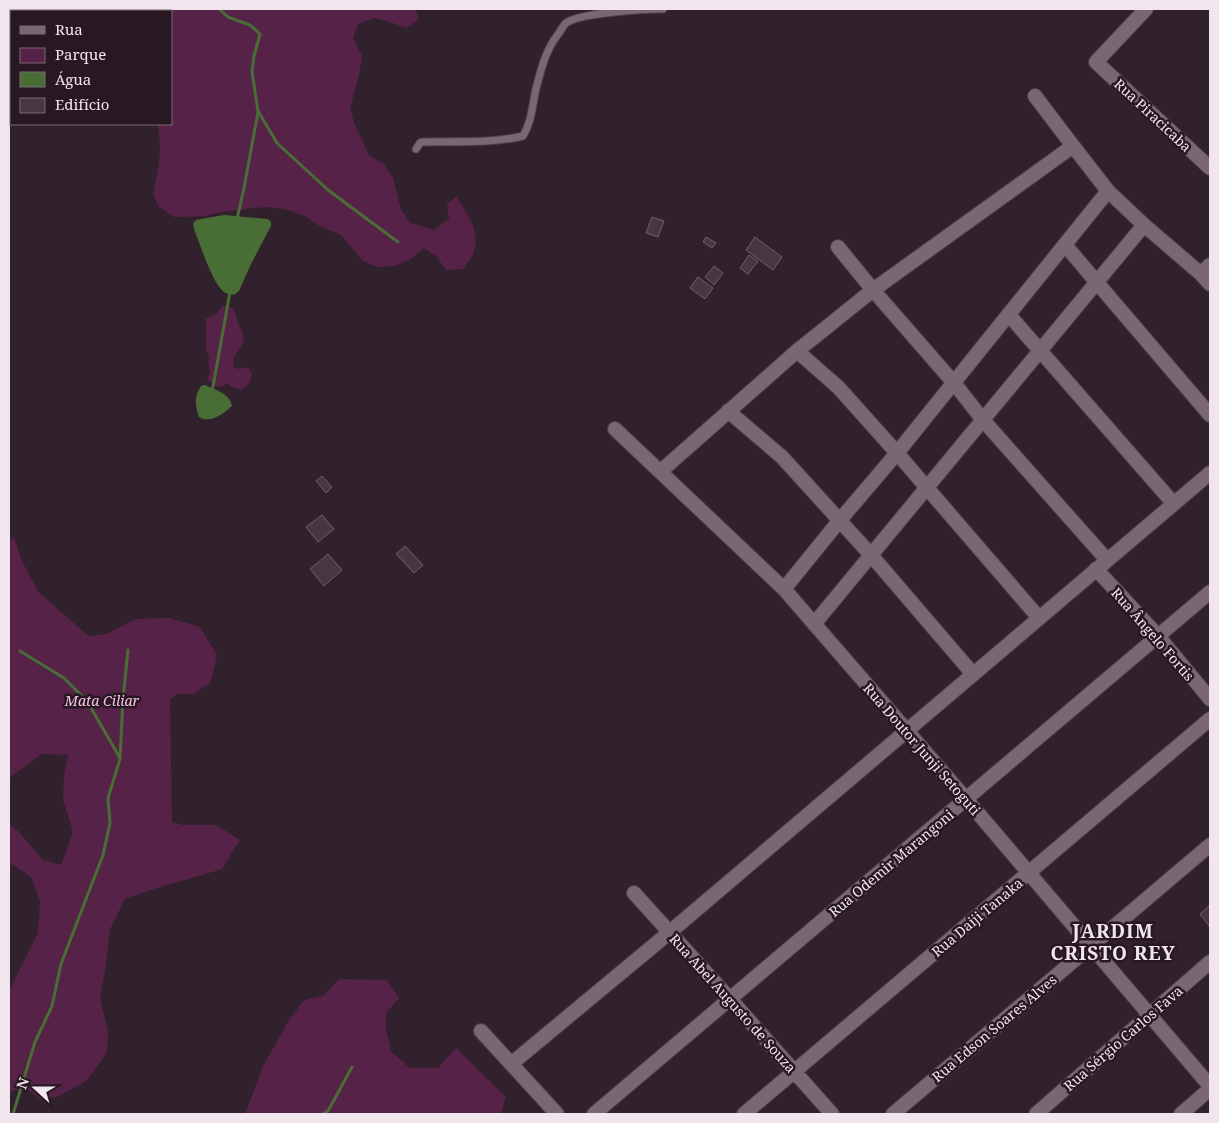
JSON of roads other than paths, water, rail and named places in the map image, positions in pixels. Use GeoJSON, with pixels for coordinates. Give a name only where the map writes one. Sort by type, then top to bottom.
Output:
{"type":"FeatureCollection","features":[{"type":"Feature","properties":{"kind":"street","name":"Rua Piracicaba"},"geometry":{"type":"LineString","coordinates":[[1146,9],[1096,62],[1210,168]]}},
{"type":"Feature","properties":{"kind":"street"},"geometry":{"type":"LineString","coordinates":[[1035,96],[1108,191],[1144,225],[1207,274]]}},
{"type":"Feature","properties":{"kind":"street"},"geometry":{"type":"LineString","coordinates":[[661,471],[797,351],[873,290],[1073,146]]}},
{"type":"Feature","properties":{"kind":"street"},"geometry":{"type":"LineString","coordinates":[[784,589],[954,383],[1108,191]]}},
{"type":"Feature","properties":{"kind":"street"},"geometry":{"type":"LineString","coordinates":[[814,624],[1144,225]]}},
{"type":"Feature","properties":{"kind":"street"},"geometry":{"type":"LineString","coordinates":[[1065,245],[1210,415]]}},
{"type":"Feature","properties":{"kind":"street"},"geometry":{"type":"LineString","coordinates":[[838,247],[984,420],[1107,560]]}},
{"type":"Feature","properties":{"kind":"street"},"geometry":{"type":"LineString","coordinates":[[1009,315],[1174,504]]}},
{"type":"Feature","properties":{"kind":"street"},"geometry":{"type":"LineString","coordinates":[[797,351],[839,388],[1039,618]]}},
{"type":"Feature","properties":{"kind":"street"},"geometry":{"type":"LineString","coordinates":[[728,411],[782,457],[840,520],[973,674]]}},
{"type":"Feature","properties":{"kind":"street","name":"Rua Doutor Junji Setoguti"},"geometry":{"type":"LineString","coordinates":[[615,429],[784,589],[966,799],[1210,1088]]}},
{"type":"Feature","properties":{"kind":"street"},"geometry":{"type":"LineString","coordinates":[[511,1064],[670,932],[1210,473]]}},
{"type":"Feature","properties":{"kind":"street","name":"Rua Ângelo Fortis"},"geometry":{"type":"LineString","coordinates":[[1096,569],[1158,636],[1210,699]]}},
{"type":"Feature","properties":{"kind":"street","name":"Rua Odemir Marangoni"},"geometry":{"type":"LineString","coordinates":[[594,1114],[1210,592]]}},
{"type":"Feature","properties":{"kind":"street","name":"Rua Daiji Tanaka"},"geometry":{"type":"LineString","coordinates":[[744,1114],[1210,720]]}},
{"type":"Feature","properties":{"kind":"street","name":"Rua Edson Soares Alves"},"geometry":{"type":"LineString","coordinates":[[893,1114],[1210,845]]}},
{"type":"Feature","properties":{"kind":"street","name":"Rua Abel Augusto de Souza"},"geometry":{"type":"LineString","coordinates":[[634,893],[832,1114]]}},
{"type":"Feature","properties":{"kind":"street","name":"Rua Sérgio Carlos Fava"},"geometry":{"type":"LineString","coordinates":[[1036,1114],[1210,962]]}},
{"type":"Feature","properties":{"kind":"street"},"geometry":{"type":"LineString","coordinates":[[481,1032],[557,1114]]}},
{"type":"Feature","properties":{"kind":"street"},"geometry":{"type":"LineString","coordinates":[[1181,1114],[1210,1088]]}},
{"type":"Feature","properties":{"kind":"lane"},"geometry":{"type":"LineString","coordinates":[[416,150],[422,142],[480,142],[508,140],[523,136],[532,116],[536,90],[546,55],[552,41],[566,23],[580,18],[613,12],[663,9]]}},
{"type":"Feature","properties":{"kind":"water"},"geometry":{"type":"Polygon","coordinates":[[[224,215],[268,219],[271,222],[271,226],[239,291],[234,295],[226,293],[216,282],[207,264],[193,224],[196,220],[224,215]]]}},
{"type":"Feature","properties":{"kind":"water"},"geometry":{"type":"Polygon","coordinates":[[[205,385],[225,395],[232,406],[221,415],[212,419],[199,417],[196,405],[196,397],[199,390],[201,386],[205,385]]]}},
{"type":"Feature","properties":{"kind":"waterway"},"geometry":{"type":"LineString","coordinates":[[219,9],[228,17],[250,25],[260,34],[252,72],[258,111],[277,143],[328,190],[398,242]]}},
{"type":"Feature","properties":{"kind":"waterway"},"geometry":{"type":"LineString","coordinates":[[237,219],[258,112]]}},
{"type":"Feature","properties":{"kind":"waterway"},"geometry":{"type":"LineString","coordinates":[[212,392],[230,292]]}},
{"type":"Feature","properties":{"kind":"waterway"},"geometry":{"type":"LineString","coordinates":[[13,1114],[35,1042],[52,1006],[61,964],[103,855],[110,823],[108,798],[120,759],[128,650]]}},
{"type":"Feature","properties":{"kind":"waterway"},"geometry":{"type":"LineString","coordinates":[[20,651],[64,678],[87,701],[120,758]]}},
{"type":"Feature","properties":{"kind":"waterway"},"geometry":{"type":"LineString","coordinates":[[323,1114],[328,1111],[352,1067]]}},
{"type":"Feature","properties":{"kind":"district","name":"JARDIM CRISTO REY"},"geometry":{"type":"Point","coordinates":[1113,942]}},
{"type":"Feature","properties":{"kind":"park label","name":"Mata Ciliar"},"geometry":{"type":"Point","coordinates":[102,700]}}]}
